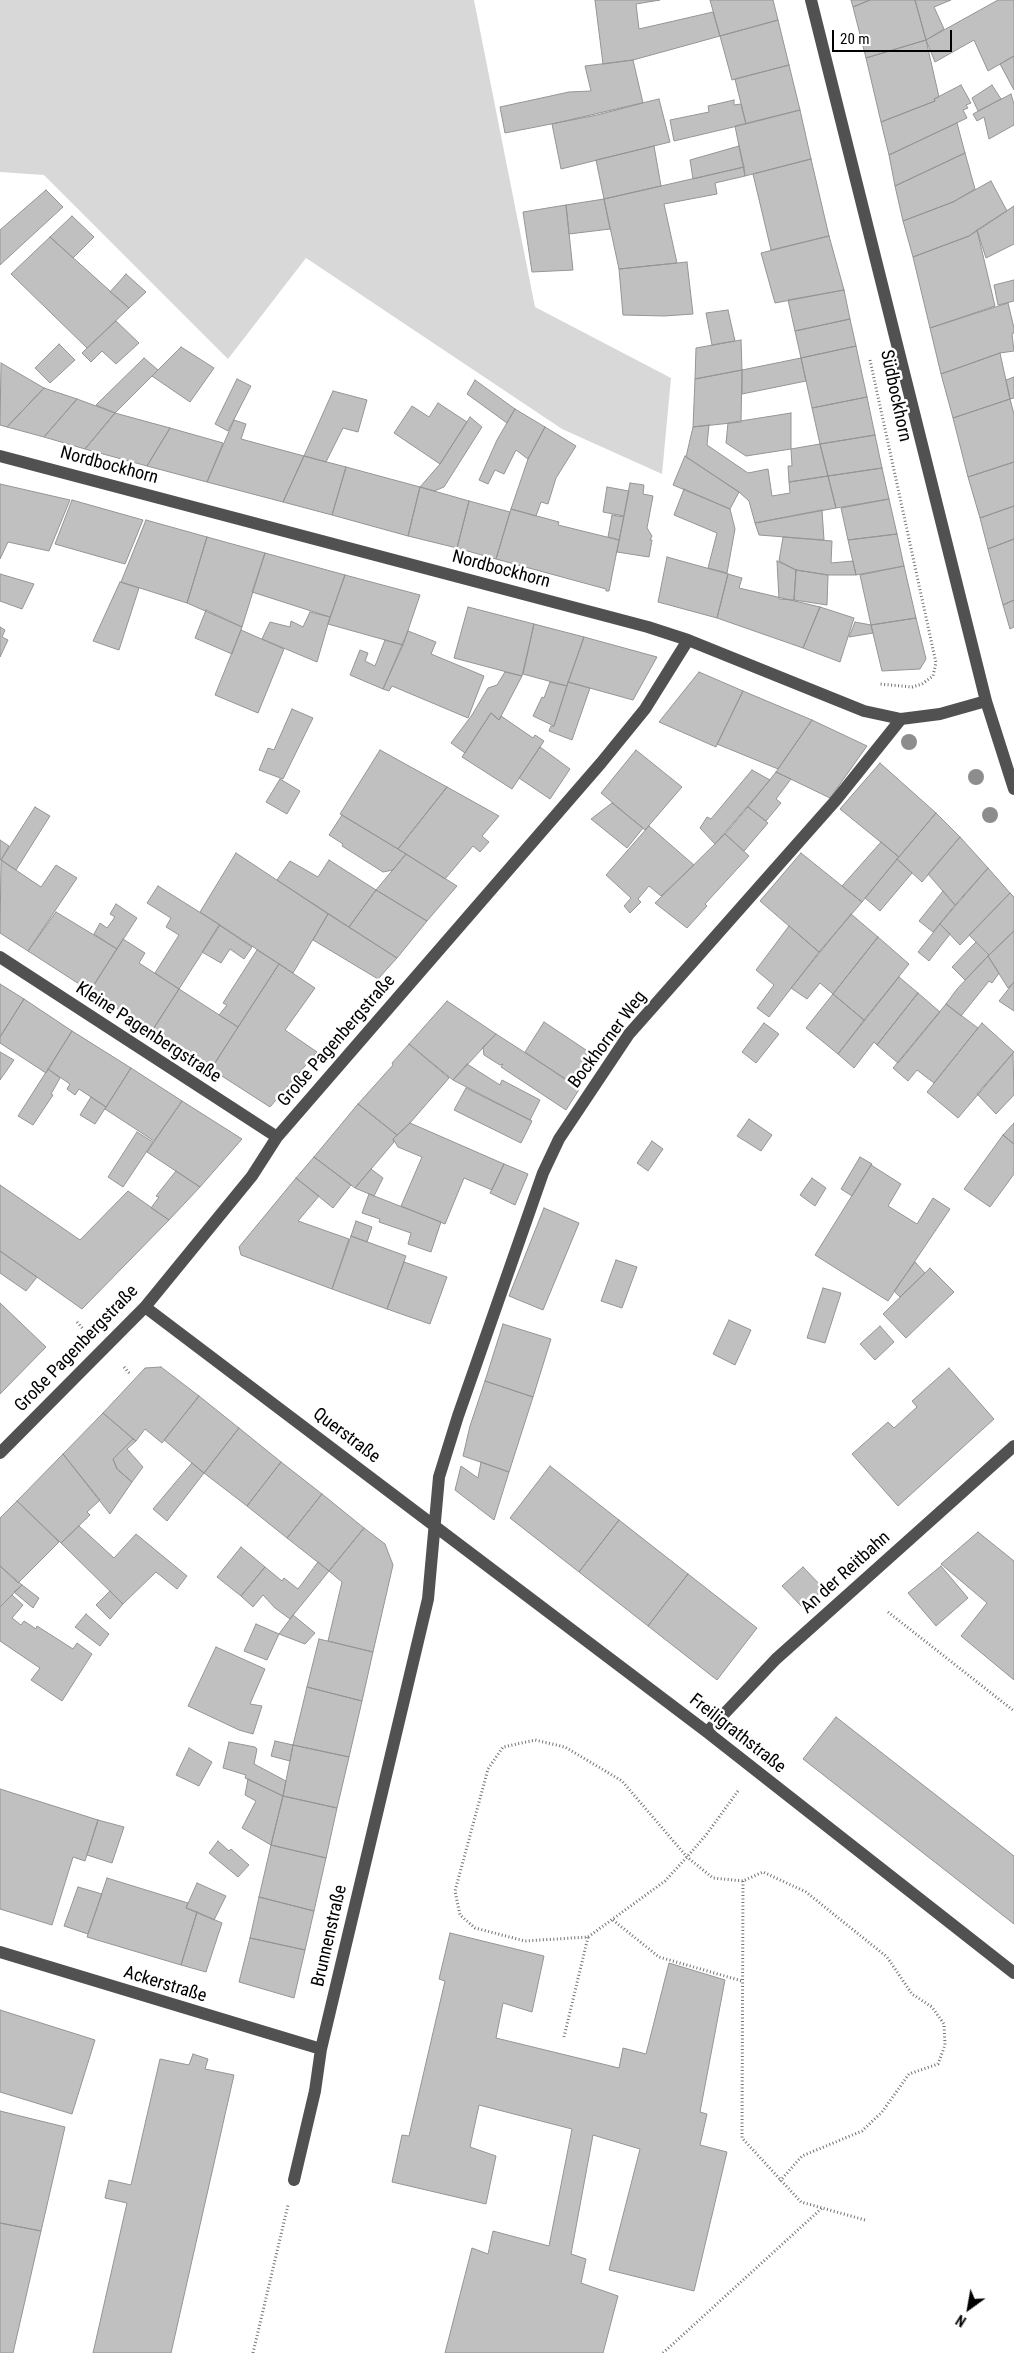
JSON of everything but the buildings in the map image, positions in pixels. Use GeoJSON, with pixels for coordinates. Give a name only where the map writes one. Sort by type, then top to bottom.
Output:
{"type":"FeatureCollection","features":[{"type":"Feature","properties":{"kind":"street","name":"Südbockhorn"},"geometry":{"type":"LineString","coordinates":[[811,0],[986,701],[1014,789]]}},
{"type":"Feature","properties":{"kind":"street","name":"Nordbockhorn"},"geometry":{"type":"LineString","coordinates":[[0,456],[596,613],[688,640],[864,711],[902,719],[940,714],[986,701]]}},
{"type":"Feature","properties":{"kind":"street","name":"Große Pagenbergstraße"},"geometry":{"type":"LineString","coordinates":[[0,1453],[145,1307],[252,1176],[277,1138],[601,763],[645,709],[688,640]]}},
{"type":"Feature","properties":{"kind":"street","name":"Bockhorner Weg"},"geometry":{"type":"LineString","coordinates":[[435,1526],[439,1477],[458,1416],[543,1173],[559,1139],[629,1034],[836,800],[902,719]]}},
{"type":"Feature","properties":{"kind":"street","name":"Kleine Pagenbergstraße"},"geometry":{"type":"LineString","coordinates":[[0,957],[277,1138]]}},
{"type":"Feature","properties":{"kind":"street","name":"Querstraße"},"geometry":{"type":"LineString","coordinates":[[145,1307],[435,1526]]}},
{"type":"Feature","properties":{"kind":"street","name":"An der Reitbahn"},"geometry":{"type":"LineString","coordinates":[[706,1732],[776,1659],[1014,1446]]}},
{"type":"Feature","properties":{"kind":"street","name":"Freiligrathstraße"},"geometry":{"type":"LineString","coordinates":[[435,1526],[706,1732],[1014,1973]]}},
{"type":"Feature","properties":{"kind":"street","name":"Brunnenstraße"},"geometry":{"type":"LineString","coordinates":[[294,2180],[315,2091],[321,2050],[428,1599],[435,1526]]}},
{"type":"Feature","properties":{"kind":"street","name":"Ackerstraße"},"geometry":{"type":"LineString","coordinates":[[0,1952],[321,2050]]}},
{"type":"Feature","properties":{"kind":"path","name":"Südbockhorn"},"geometry":{"type":"LineString","coordinates":[[869,356],[936,663],[933,676],[922,684],[912,687],[874,683]]}},
{"type":"Feature","properties":{"kind":"path"},"geometry":{"type":"LineString","coordinates":[[888,1612],[1014,1711]]}},
{"type":"Feature","properties":{"kind":"path"},"geometry":{"type":"LineString","coordinates":[[754,1770],[706,1835],[687,1857],[665,1881],[588,1937],[525,1941],[475,1928],[460,1915],[455,1891],[488,1769],[503,1747],[535,1740],[565,1747],[622,1781],[687,1857],[714,1878],[743,1881],[763,1872],[806,1892],[887,1957],[912,1994],[932,2007],[944,2024],[945,2045],[938,2064],[908,2074],[882,2112],[862,2131],[802,2156],[780,2181]]}},
{"type":"Feature","properties":{"kind":"path"},"geometry":{"type":"LineString","coordinates":[[743,1881],[742,2138],[801,2202],[865,2220]]}},
{"type":"Feature","properties":{"kind":"path"},"geometry":{"type":"LineString","coordinates":[[613,1920],[659,1957],[742,1981]]}},
{"type":"Feature","properties":{"kind":"path"},"geometry":{"type":"LineString","coordinates":[[564,2037],[588,1937]]}},
{"type":"Feature","properties":{"kind":"path"},"geometry":{"type":"LineString","coordinates":[[253,2353],[294,2180]]}},
{"type":"Feature","properties":{"kind":"path"},"geometry":{"type":"LineString","coordinates":[[663,2353],[822,2208]]}},
{"type":"Feature","properties":{"kind":"shaded area"},"geometry":{"type":"Polygon","coordinates":[[[0,0],[474,0],[535,307],[671,378],[662,474],[562,429],[306,258],[228,359],[44,175],[0,172],[0,0]]]}}]}
